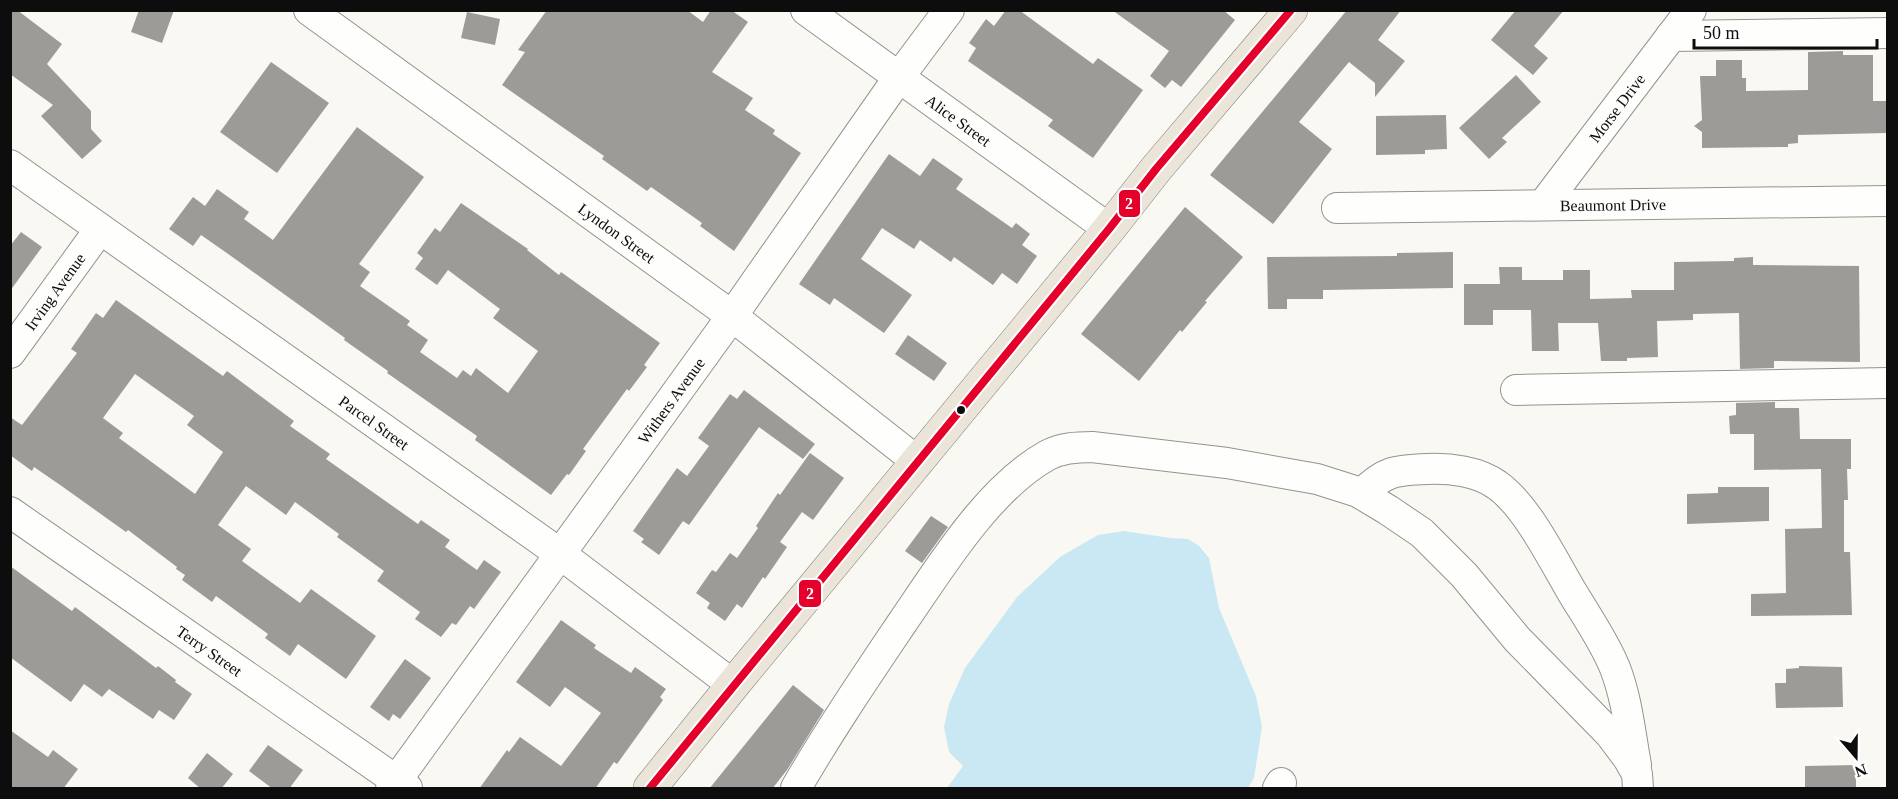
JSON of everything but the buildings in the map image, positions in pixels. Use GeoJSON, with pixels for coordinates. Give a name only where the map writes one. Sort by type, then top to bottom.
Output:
{"type":"FeatureCollection","features":[{"type":"Feature","properties":{"kind":"main road"},"geometry":{"type":"LineString","coordinates":[[650,789],[1287,12]]}},
{"type":"Feature","properties":{"kind":"street","name":"Lyndon Street"},"geometry":{"type":"LineString","coordinates":[[309,10],[732,316],[918,462]]}},
{"type":"Feature","properties":{"kind":"street","name":"Alice Street"},"geometry":{"type":"LineString","coordinates":[[806,10],[1109,229]]}},
{"type":"Feature","properties":{"kind":"street","name":"Withers Avenue"},"geometry":{"type":"LineString","coordinates":[[398,786],[559,553],[732,316],[899,77],[949,10]]}},
{"type":"Feature","properties":{"kind":"street","name":"Morse Drive"},"geometry":{"type":"LineString","coordinates":[[1543,205],[1691,10]]}},
{"type":"Feature","properties":{"kind":"street"},"geometry":{"type":"LineString","coordinates":[[1671,36],[1887,33]]}},
{"type":"Feature","properties":{"kind":"street","name":"Parcel Street"},"geometry":{"type":"LineString","coordinates":[[10,165],[559,553],[733,685]]}},
{"type":"Feature","properties":{"kind":"street","name":"Beaumont Drive"},"geometry":{"type":"LineString","coordinates":[[1337,208],[1887,201]]}},
{"type":"Feature","properties":{"kind":"street","name":"Irving Avenue"},"geometry":{"type":"LineString","coordinates":[[10,353],[100,229]]}},
{"type":"Feature","properties":{"kind":"street"},"geometry":{"type":"LineString","coordinates":[[1516,390],[1887,383]]}},
{"type":"Feature","properties":{"kind":"street"},"geometry":{"type":"LineString","coordinates":[[796,789],[829,731],[926,588],[987,504],[1027,468],[1049,454],[1070,447],[1092,447],[1227,463],[1317,479],[1362,494],[1422,533],[1464,575],[1517,639],[1610,734],[1628,758],[1637,781]]}},
{"type":"Feature","properties":{"kind":"street"},"geometry":{"type":"LineString","coordinates":[[1362,494],[1375,481],[1398,470],[1441,468],[1489,480],[1498,485],[1516,502],[1594,626],[1615,667],[1625,698],[1637,781]]}},
{"type":"Feature","properties":{"kind":"street","name":"Terry Street"},"geometry":{"type":"LineString","coordinates":[[10,512],[398,786]]}},
{"type":"Feature","properties":{"kind":"water"},"geometry":{"type":"Polygon","coordinates":[[[1124,531],[1188,539],[1199,546],[1209,558],[1219,608],[1256,696],[1262,727],[1254,778],[1248,788],[947,788],[963,766],[949,752],[944,727],[949,704],[965,668],[1017,597],[1060,557],[1098,535],[1124,531]]]}},
{"type":"Feature","properties":{"kind":"transit line","name":"2"},"geometry":{"type":"LineString","coordinates":[[650,788],[1156,169],[1291,10]]}}]}
